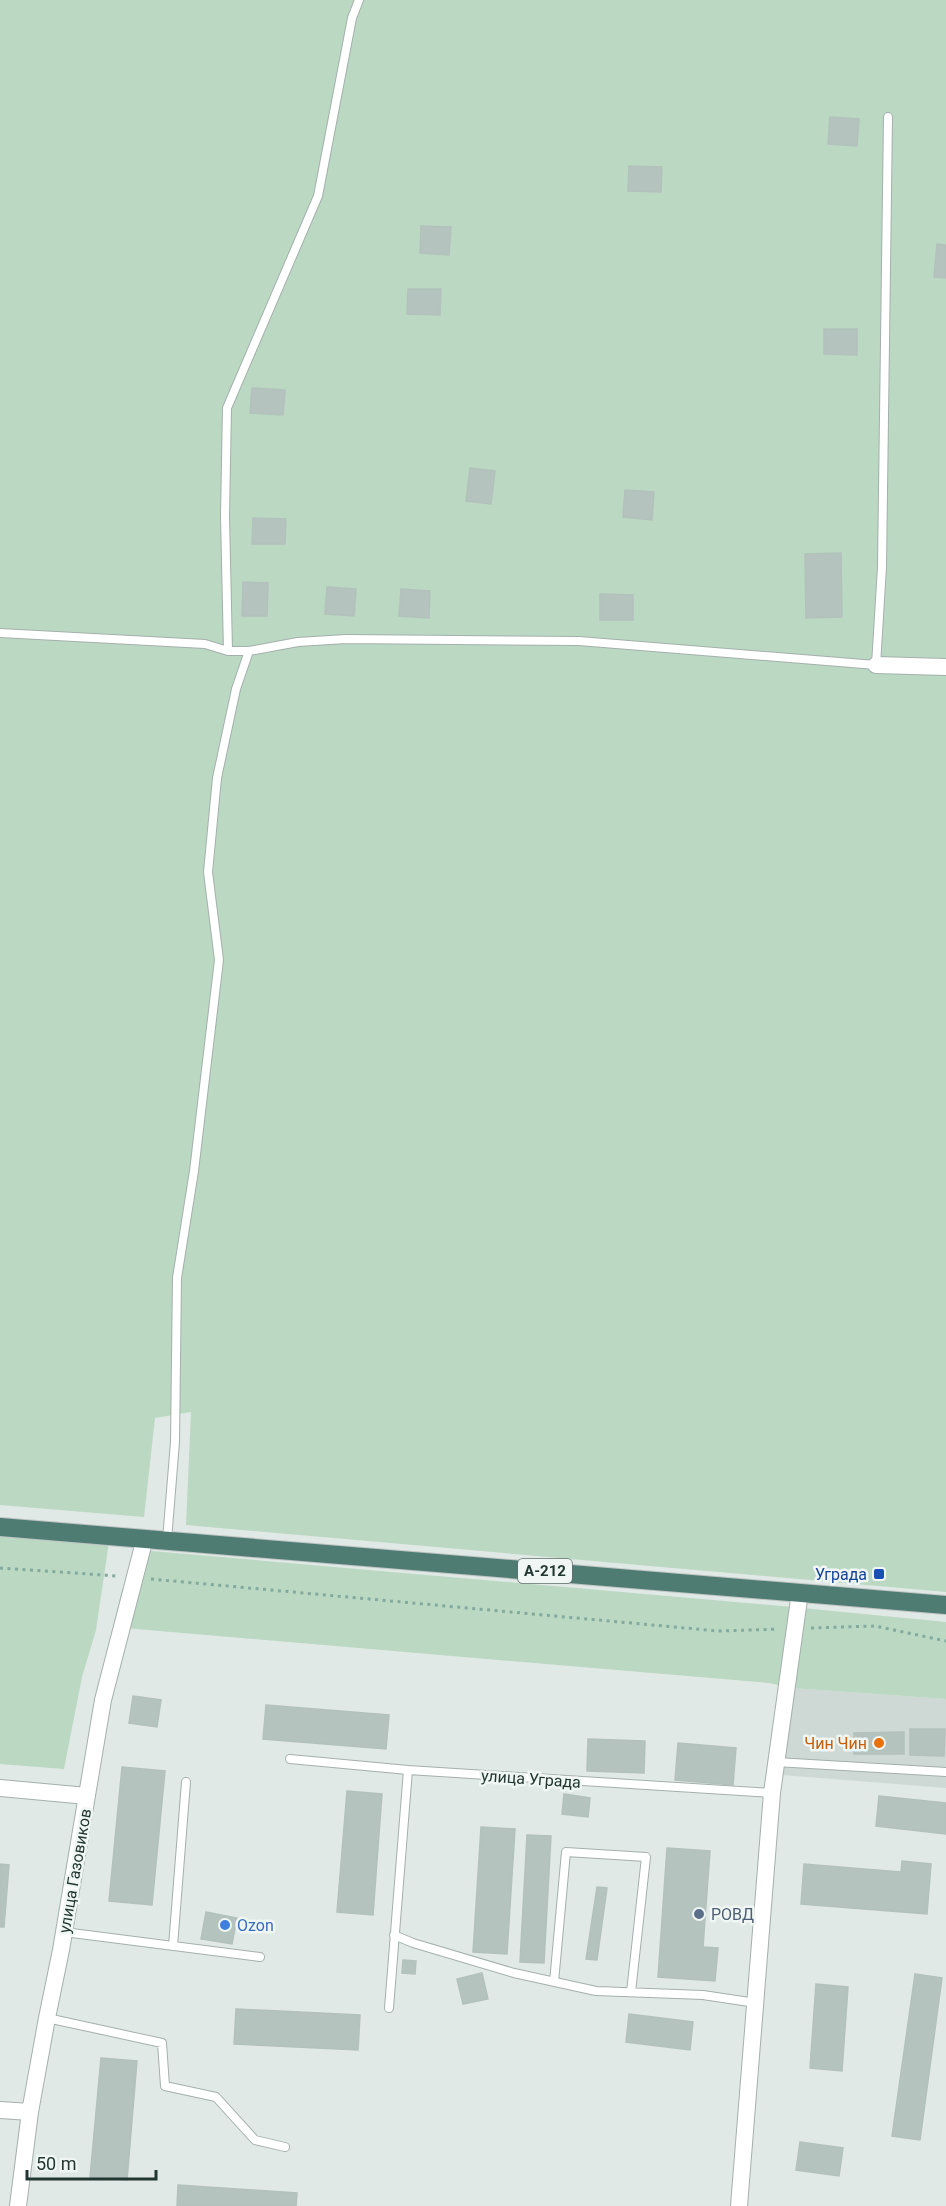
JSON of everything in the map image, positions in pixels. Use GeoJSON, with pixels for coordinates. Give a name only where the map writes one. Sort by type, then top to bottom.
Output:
{"type":"FeatureCollection","features":[{"type":"Feature","properties":{"kind":"highway","name":"А-212"},"geometry":{"type":"LineString","coordinates":[[0,1527],[946,1605]]}},
{"type":"Feature","properties":{"kind":"street"},"geometry":{"type":"LineString","coordinates":[[876,665],[946,667]]}},
{"type":"Feature","properties":{"kind":"street","name":"улица Газовиков"},"geometry":{"type":"LineString","coordinates":[[18,2206],[30,2112],[64,1932],[103,1700],[145,1538]]}},
{"type":"Feature","properties":{"kind":"street"},"geometry":{"type":"LineString","coordinates":[[739,2206],[772,1793],[800,1592]]}},
{"type":"Feature","properties":{"kind":"street"},"geometry":{"type":"LineString","coordinates":[[0,1788],[87,1796]]}},
{"type":"Feature","properties":{"kind":"street"},"geometry":{"type":"LineString","coordinates":[[0,2110],[30,2112]]}},
{"type":"Feature","properties":{"kind":"lane"},"geometry":{"type":"LineString","coordinates":[[228,651],[225,516],[227,408],[318,196],[352,18],[353,0]]}},
{"type":"Feature","properties":{"kind":"lane"},"geometry":{"type":"LineString","coordinates":[[352,18],[359,0]]}},
{"type":"Feature","properties":{"kind":"lane"},"geometry":{"type":"LineString","coordinates":[[0,633],[205,645],[228,651],[249,651],[298,642],[346,639],[579,640],[876,665],[882,567],[888,117]]}},
{"type":"Feature","properties":{"kind":"lane"},"geometry":{"type":"LineString","coordinates":[[167,1540],[175,1442],[177,1278],[194,1171],[219,960],[208,872],[217,778],[236,689],[249,651]]}},
{"type":"Feature","properties":{"kind":"lane","name":"улица Уграда"},"geometry":{"type":"LineString","coordinates":[[290,1759],[408,1770],[772,1793]]}},
{"type":"Feature","properties":{"kind":"lane"},"geometry":{"type":"LineString","coordinates":[[776,1762],[946,1772]]}},
{"type":"Feature","properties":{"kind":"lane"},"geometry":{"type":"LineString","coordinates":[[389,2008],[408,1770]]}},
{"type":"Feature","properties":{"kind":"lane"},"geometry":{"type":"LineString","coordinates":[[173,1946],[186,1782]]}},
{"type":"Feature","properties":{"kind":"lane"},"geometry":{"type":"LineString","coordinates":[[554,1982],[566,1852],[646,1857],[631,1992]]}},
{"type":"Feature","properties":{"kind":"lane"},"geometry":{"type":"LineString","coordinates":[[64,1932],[260,1957]]}},
{"type":"Feature","properties":{"kind":"lane"},"geometry":{"type":"LineString","coordinates":[[394,1935],[435,1950],[514,1973],[596,1991],[703,1995],[756,2003]]}},
{"type":"Feature","properties":{"kind":"lane"},"geometry":{"type":"LineString","coordinates":[[46,2018],[162,2043],[165,2086],[216,2097],[255,2140],[285,2147]]}},
{"type":"Feature","properties":{"kind":"path"},"geometry":{"type":"LineString","coordinates":[[0,1568],[135,1577],[718,1630],[875,1626],[946,1641]]}},
{"type":"Feature","properties":{"kind":"shaded area"},"geometry":{"type":"Polygon","coordinates":[[[792,1688],[946,1699],[946,1788],[782,1775],[792,1688]]]}},
{"type":"Feature","properties":{"kind":"green space"},"geometry":{"type":"Polygon","coordinates":[[[0,0],[946,0],[946,1592],[186,1525],[191,1412],[155,1418],[144,1517],[0,1505],[0,0]]]}},
{"type":"Feature","properties":{"kind":"green space"},"geometry":{"type":"Polygon","coordinates":[[[0,1534],[109,1542],[96,1630],[82,1677],[64,1769],[0,1764],[0,1534]]]}},
{"type":"Feature","properties":{"kind":"green space"},"geometry":{"type":"Polygon","coordinates":[[[140,1550],[946,1622],[946,1699],[792,1688],[769,1683],[113,1627],[122,1590],[140,1550]]]}},
{"type":"Feature","properties":{"kind":"building"},"geometry":{"type":"Polygon","coordinates":[[[830,117],[859,119],[857,146],[828,144],[830,117]]]}},
{"type":"Feature","properties":{"kind":"building"},"geometry":{"type":"Polygon","coordinates":[[[629,166],[662,167],[661,192],[628,191],[629,166]]]}},
{"type":"Feature","properties":{"kind":"building"},"geometry":{"type":"Polygon","coordinates":[[[421,226],[451,227],[449,255],[420,253],[421,226]]]}},
{"type":"Feature","properties":{"kind":"building"},"geometry":{"type":"Polygon","coordinates":[[[937,244],[946,245],[946,278],[934,277],[937,244]]]}},
{"type":"Feature","properties":{"kind":"building"},"geometry":{"type":"Polygon","coordinates":[[[408,289],[441,289],[440,315],[407,314],[408,289]]]}},
{"type":"Feature","properties":{"kind":"building"},"geometry":{"type":"Polygon","coordinates":[[[824,329],[857,329],[857,355],[824,354],[824,329]]]}},
{"type":"Feature","properties":{"kind":"building"},"geometry":{"type":"Polygon","coordinates":[[[252,388],[285,390],[283,415],[250,413],[252,388]]]}},
{"type":"Feature","properties":{"kind":"building"},"geometry":{"type":"Polygon","coordinates":[[[470,468],[495,471],[491,504],[466,501],[470,468]]]}},
{"type":"Feature","properties":{"kind":"building"},"geometry":{"type":"Polygon","coordinates":[[[625,490],[654,492],[652,520],[623,517],[625,490]]]}},
{"type":"Feature","properties":{"kind":"building"},"geometry":{"type":"Polygon","coordinates":[[[253,518],[286,519],[285,544],[252,544],[253,518]]]}},
{"type":"Feature","properties":{"kind":"building"},"geometry":{"type":"Polygon","coordinates":[[[841,553],[842,617],[806,618],[805,554],[841,553]]]}},
{"type":"Feature","properties":{"kind":"building"},"geometry":{"type":"Polygon","coordinates":[[[243,582],[268,583],[267,616],[242,616],[243,582]]]}},
{"type":"Feature","properties":{"kind":"building"},"geometry":{"type":"Polygon","coordinates":[[[327,587],[356,589],[354,616],[325,614],[327,587]]]}},
{"type":"Feature","properties":{"kind":"building"},"geometry":{"type":"Polygon","coordinates":[[[401,589],[430,591],[429,618],[399,616],[401,589]]]}},
{"type":"Feature","properties":{"kind":"building"},"geometry":{"type":"Polygon","coordinates":[[[600,594],[633,595],[633,620],[600,620],[600,594]]]}},
{"type":"Feature","properties":{"kind":"building"},"geometry":{"type":"Polygon","coordinates":[[[133,1696],[161,1700],[157,1727],[129,1723],[133,1696]]]}},
{"type":"Feature","properties":{"kind":"building"},"geometry":{"type":"Polygon","coordinates":[[[266,1705],[389,1715],[386,1749],[263,1739],[266,1705]]]}},
{"type":"Feature","properties":{"kind":"building"},"geometry":{"type":"Polygon","coordinates":[[[910,1729],[945,1729],[944,1756],[910,1755],[910,1729]]]}},
{"type":"Feature","properties":{"kind":"building","name":"Чин Чин"},"geometry":{"type":"Polygon","coordinates":[[[904,1732],[904,1754],[854,1754],[854,1733],[904,1732]]]}},
{"type":"Feature","properties":{"kind":"building"},"geometry":{"type":"Polygon","coordinates":[[[588,1739],[645,1741],[644,1773],[587,1771],[588,1739]]]}},
{"type":"Feature","properties":{"kind":"building"},"geometry":{"type":"Polygon","coordinates":[[[678,1743],[736,1748],[733,1785],[675,1780],[678,1743]]]}},
{"type":"Feature","properties":{"kind":"building"},"geometry":{"type":"Polygon","coordinates":[[[122,1767],[165,1771],[152,1905],[109,1901],[122,1767]]]}},
{"type":"Feature","properties":{"kind":"building"},"geometry":{"type":"Polygon","coordinates":[[[347,1791],[382,1794],[373,1915],[337,1912],[347,1791]]]}},
{"type":"Feature","properties":{"kind":"building"},"geometry":{"type":"Polygon","coordinates":[[[564,1794],[590,1798],[588,1817],[562,1814],[564,1794]]]}},
{"type":"Feature","properties":{"kind":"building"},"geometry":{"type":"Polygon","coordinates":[[[879,1796],[946,1803],[946,1834],[876,1826],[879,1796]]]}},
{"type":"Feature","properties":{"kind":"building"},"geometry":{"type":"Polygon","coordinates":[[[481,1827],[515,1829],[507,1954],[473,1952],[481,1827]]]}},
{"type":"Feature","properties":{"kind":"building"},"geometry":{"type":"Polygon","coordinates":[[[527,1835],[551,1836],[544,1963],[520,1962],[527,1835]]]}},
{"type":"Feature","properties":{"kind":"building"},"geometry":{"type":"Polygon","coordinates":[[[667,1848],[710,1851],[703,1947],[718,1948],[715,1981],[658,1977],[667,1848]]]}},
{"type":"Feature","properties":{"kind":"building"},"geometry":{"type":"Polygon","coordinates":[[[902,1861],[931,1864],[927,1914],[801,1904],[804,1864],[901,1872],[902,1861]]]}},
{"type":"Feature","properties":{"kind":"building"},"geometry":{"type":"Polygon","coordinates":[[[0,1864],[9,1865],[4,1927],[0,1927],[0,1864]]]}},
{"type":"Feature","properties":{"kind":"building"},"geometry":{"type":"Polygon","coordinates":[[[597,1887],[607,1888],[597,1960],[586,1959],[597,1887]]]}},
{"type":"Feature","properties":{"kind":"building"},"geometry":{"type":"Polygon","coordinates":[[[206,1912],[237,1918],[232,1944],[201,1939],[206,1912]]]}},
{"type":"Feature","properties":{"kind":"building"},"geometry":{"type":"Polygon","coordinates":[[[403,1960],[416,1961],[415,1974],[402,1973],[403,1960]]]}},
{"type":"Feature","properties":{"kind":"building"},"geometry":{"type":"Polygon","coordinates":[[[482,1973],[488,1999],[463,2004],[457,1979],[482,1973]]]}},
{"type":"Feature","properties":{"kind":"building"},"geometry":{"type":"Polygon","coordinates":[[[915,1974],[942,1978],[920,2140],[892,2136],[915,1974]]]}},
{"type":"Feature","properties":{"kind":"building"},"geometry":{"type":"Polygon","coordinates":[[[816,1984],[848,1987],[842,2071],[810,2068],[816,1984]]]}},
{"type":"Feature","properties":{"kind":"building"},"geometry":{"type":"Polygon","coordinates":[[[236,2009],[360,2015],[358,2050],[234,2044],[236,2009]]]}},
{"type":"Feature","properties":{"kind":"building"},"geometry":{"type":"Polygon","coordinates":[[[629,2014],[693,2022],[690,2050],[626,2042],[629,2014]]]}},
{"type":"Feature","properties":{"kind":"building"},"geometry":{"type":"Polygon","coordinates":[[[101,2058],[137,2061],[127,2180],[90,2177],[101,2058]]]}},
{"type":"Feature","properties":{"kind":"building"},"geometry":{"type":"Polygon","coordinates":[[[800,2142],[843,2148],[839,2176],[796,2170],[800,2142]]]}},
{"type":"Feature","properties":{"kind":"building"},"geometry":{"type":"Polygon","coordinates":[[[178,2185],[297,2193],[296,2206],[177,2206],[178,2185]]]}},
{"type":"Feature","properties":{"kind":"place","name":"Уграда"},"geometry":{"type":"Point","coordinates":[879,1574]}},
{"type":"Feature","properties":{"kind":"place","name":"Чин Чин"},"geometry":{"type":"Point","coordinates":[879,1743]}},
{"type":"Feature","properties":{"kind":"place","name":"РОВД"},"geometry":{"type":"Point","coordinates":[699,1914]}},
{"type":"Feature","properties":{"kind":"place","name":"Ozon"},"geometry":{"type":"Point","coordinates":[225,1925]}}]}
